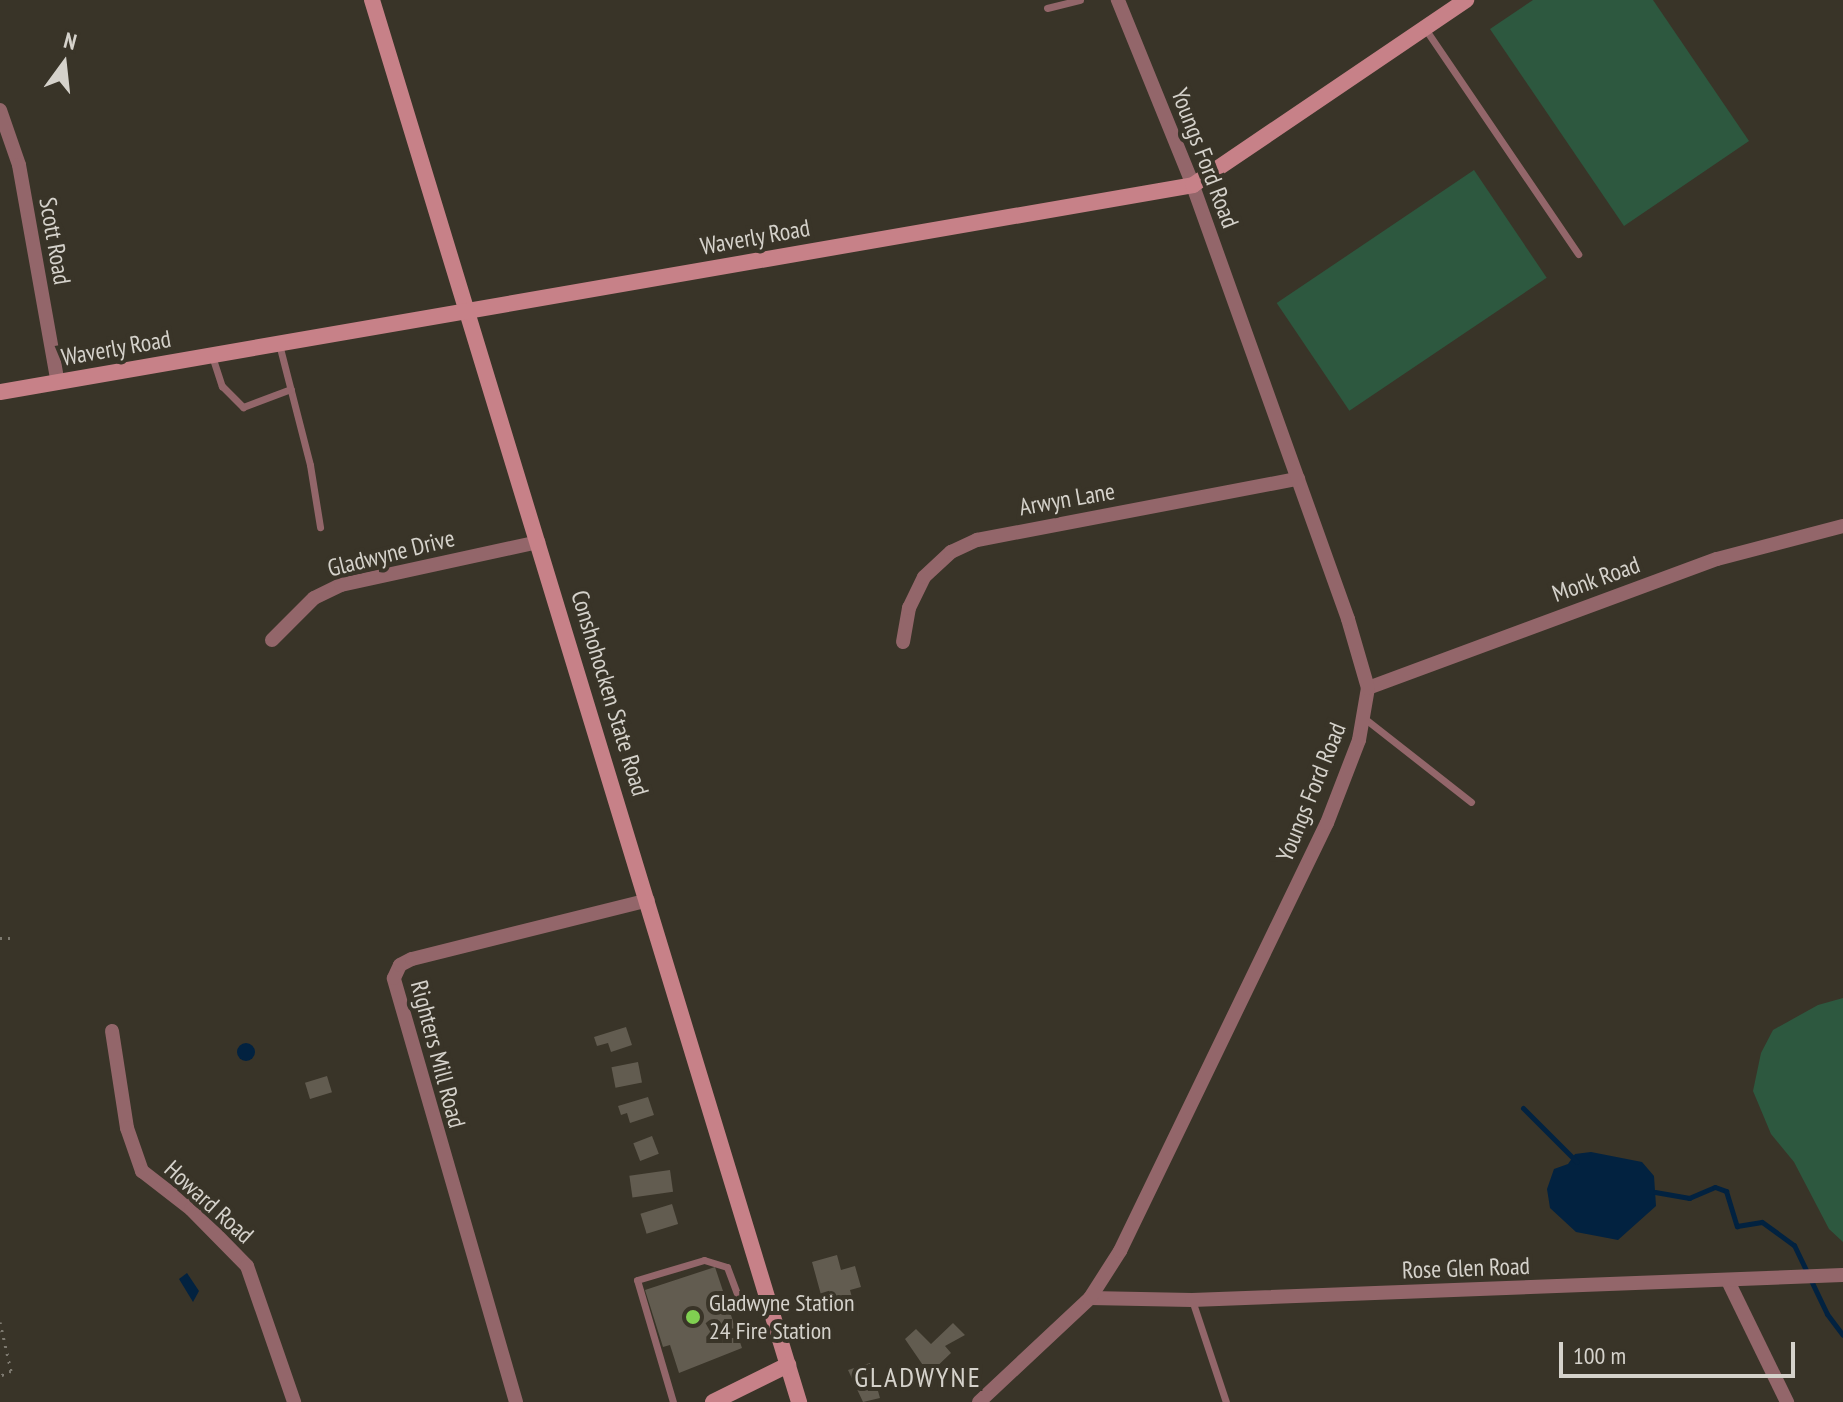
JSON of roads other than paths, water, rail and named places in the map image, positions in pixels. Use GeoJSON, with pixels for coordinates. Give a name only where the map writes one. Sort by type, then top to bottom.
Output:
{"type":"FeatureCollection","features":[{"type":"Feature","properties":{"kind":"street","name":"Conshohocken State Road"},"geometry":{"type":"LineString","coordinates":[[372,0],[799,1402]]}},
{"type":"Feature","properties":{"kind":"street","name":"Youngs Ford Road"},"geometry":{"type":"LineString","coordinates":[[979,1402],[1090,1298],[1134,1225],[1320,838],[1364,718],[1368,688],[1298,479],[1193,185],[1118,0]]}},
{"type":"Feature","properties":{"kind":"street","name":"Waverly Road"},"geometry":{"type":"LineString","coordinates":[[0,392],[1193,185],[1466,0]]}},
{"type":"Feature","properties":{"kind":"street","name":"Scott Road"},"geometry":{"type":"LineString","coordinates":[[0,110],[19,165],[58,383]]}},
{"type":"Feature","properties":{"kind":"street","name":"Arwyn Lane"},"geometry":{"type":"LineString","coordinates":[[903,642],[909,608],[924,577],[951,552],[977,540],[1298,479]]}},
{"type":"Feature","properties":{"kind":"street","name":"Monk Road"},"geometry":{"type":"LineString","coordinates":[[1368,688],[1717,559],[1843,526]]}},
{"type":"Feature","properties":{"kind":"street","name":"Gladwyne Drive"},"geometry":{"type":"LineString","coordinates":[[272,640],[314,598],[341,585],[538,542]]}},
{"type":"Feature","properties":{"kind":"street","name":"Righters Mill Road"},"geometry":{"type":"LineString","coordinates":[[516,1402],[394,978],[400,965],[412,959],[648,900]]}},
{"type":"Feature","properties":{"kind":"street","name":"Howard Road"},"geometry":{"type":"LineString","coordinates":[[112,1031],[127,1128],[142,1171],[191,1209],[247,1266],[294,1402]]}},
{"type":"Feature","properties":{"kind":"street","name":"Rose Glen Road"},"geometry":{"type":"LineString","coordinates":[[1090,1298],[1192,1300],[1841,1275]]}},
{"type":"Feature","properties":{"kind":"street"},"geometry":{"type":"LineString","coordinates":[[1728,1281],[1787,1402]]}},
{"type":"Feature","properties":{"kind":"street"},"geometry":{"type":"LineString","coordinates":[[713,1402],[788,1365]]}},
{"type":"Feature","properties":{"kind":"lane"},"geometry":{"type":"LineString","coordinates":[[1047,8],[1080,0]]}},
{"type":"Feature","properties":{"kind":"lane"},"geometry":{"type":"LineString","coordinates":[[1425,28],[1578,254]]}},
{"type":"Feature","properties":{"kind":"lane"},"geometry":{"type":"LineString","coordinates":[[279,344],[320,527]]}},
{"type":"Feature","properties":{"kind":"lane"},"geometry":{"type":"LineString","coordinates":[[212,356],[222,386],[243,407],[291,389]]}},
{"type":"Feature","properties":{"kind":"lane"},"geometry":{"type":"LineString","coordinates":[[1364,718],[1471,802]]}},
{"type":"Feature","properties":{"kind":"lane"},"geometry":{"type":"LineString","coordinates":[[673,1402],[637,1280],[704,1260],[727,1267],[742,1307],[768,1300]]}},
{"type":"Feature","properties":{"kind":"lane"},"geometry":{"type":"LineString","coordinates":[[1192,1300],[1226,1402]]}},
{"type":"Feature","properties":{"kind":"water"},"geometry":{"type":"Polygon","coordinates":[[[246,1043],[255,1052],[246,1061],[237,1052],[246,1043]]]}},
{"type":"Feature","properties":{"kind":"water"},"geometry":{"type":"Polygon","coordinates":[[[1591,1152],[1642,1162],[1654,1176],[1656,1206],[1618,1240],[1576,1232],[1550,1208],[1547,1189],[1554,1169],[1568,1164],[1575,1154],[1591,1152]]]}},
{"type":"Feature","properties":{"kind":"water"},"geometry":{"type":"Polygon","coordinates":[[[187,1273],[199,1291],[193,1302],[179,1279],[187,1273]]]}},
{"type":"Feature","properties":{"kind":"waterway"},"geometry":{"type":"LineString","coordinates":[[1523,1108],[1577,1162]]}},
{"type":"Feature","properties":{"kind":"waterway"},"geometry":{"type":"LineString","coordinates":[[1655,1192],[1689,1198],[1715,1187],[1726,1191],[1737,1226],[1762,1222],[1794,1245],[1827,1314],[1843,1335]]}},
{"type":"Feature","properties":{"kind":"place","name":"Gladwyne Station 24 Fire Station"},"geometry":{"type":"Point","coordinates":[693,1317]}},
{"type":"Feature","properties":{"kind":"district","name":"GLADWYNE"},"geometry":{"type":"Point","coordinates":[918,1377]}}]}
